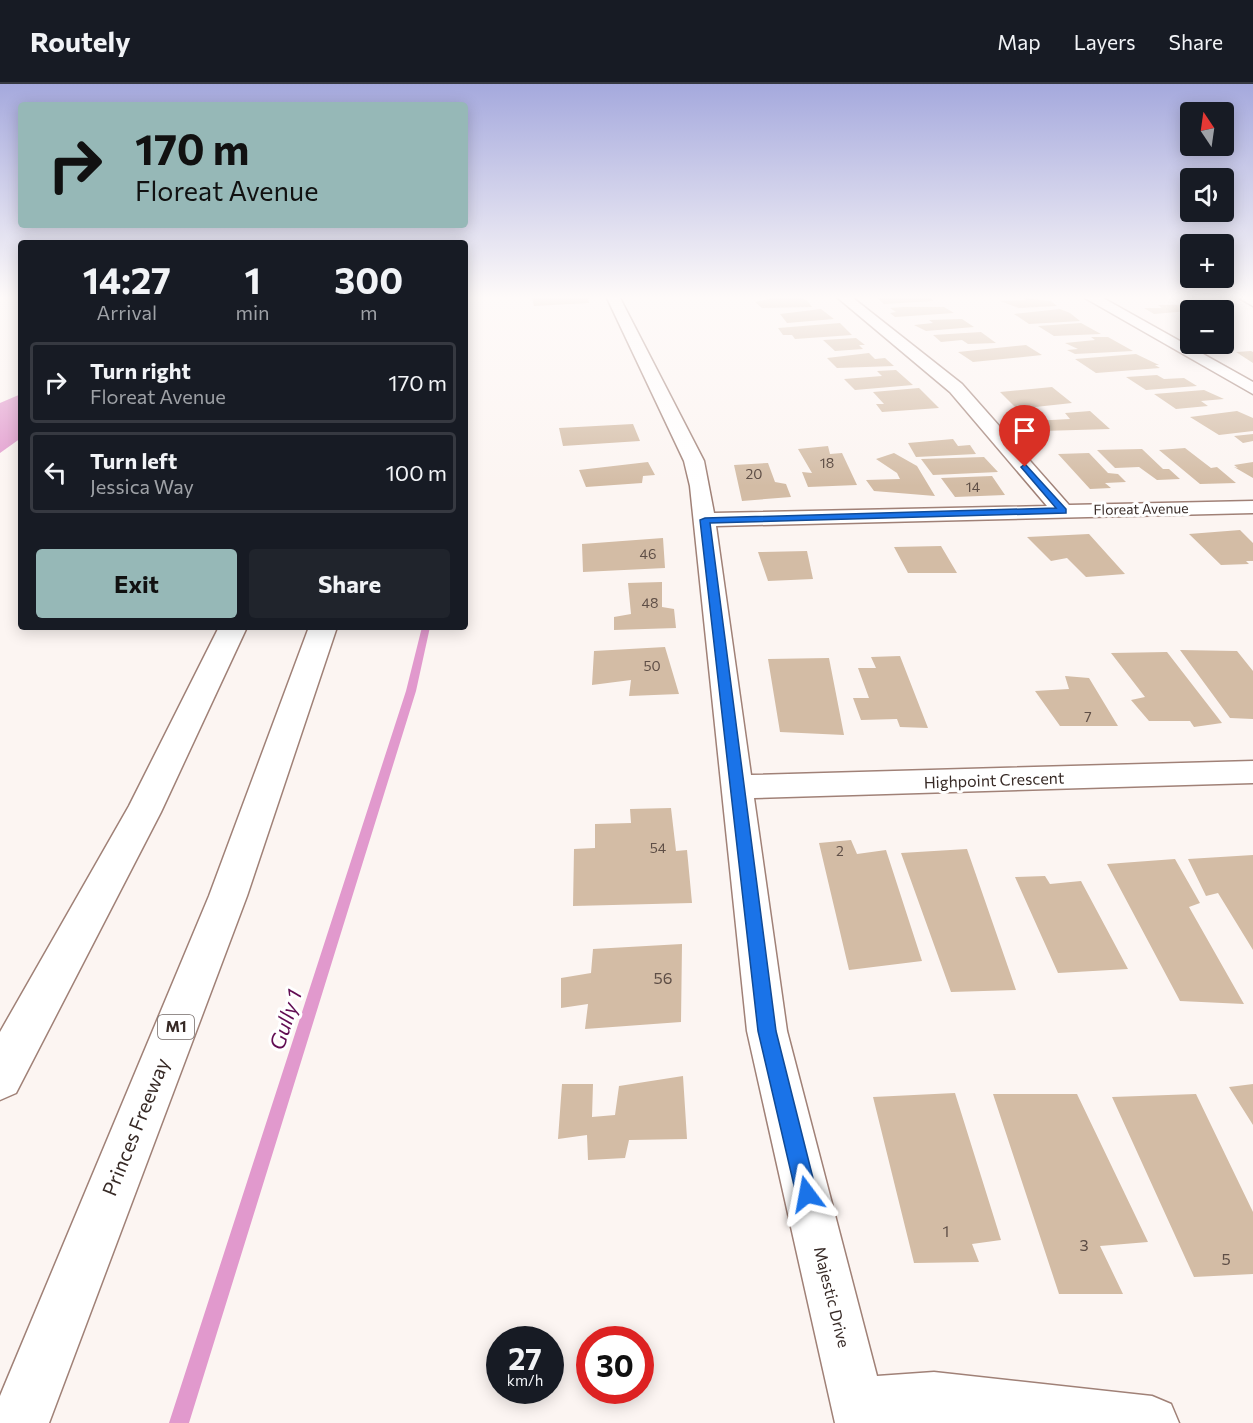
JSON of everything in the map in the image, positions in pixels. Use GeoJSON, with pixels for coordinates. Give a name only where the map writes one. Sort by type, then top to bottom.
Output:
{"type":"FeatureCollection","features":[{"type":"Feature","properties":{"kind":"main road"},"geometry":{"type":"LineString","coordinates":[[1203,360],[1253,389]]}},
{"type":"Feature","properties":{"kind":"main road"},"geometry":{"type":"LineString","coordinates":[[0,1077],[143,812],[232,630]]}},
{"type":"Feature","properties":{"kind":"main road","name":"Princes Freeway"},"geometry":{"type":"LineString","coordinates":[[19,1423],[228,896],[322,630]]}},
{"type":"Feature","properties":{"kind":"street","name":"Majestic Drive"},"geometry":{"type":"LineString","coordinates":[[644,360],[694,460],[705,520],[735,788],[767,1031],[860,1413]]}},
{"type":"Feature","properties":{"kind":"street"},"geometry":{"type":"LineString","coordinates":[[922,360],[956,388],[1063,511]]}},
{"type":"Feature","properties":{"kind":"street","name":"Floreat Avenue"},"geometry":{"type":"LineString","coordinates":[[705,520],[1253,507]]}},
{"type":"Feature","properties":{"kind":"street","name":"Highpoint Crescent"},"geometry":{"type":"LineString","coordinates":[[735,788],[1253,772]]}},
{"type":"Feature","properties":{"kind":"street"},"geometry":{"type":"LineString","coordinates":[[860,1413],[934,1399],[1152,1423]]}},
{"type":"Feature","properties":{"kind":"shaded area"},"geometry":{"type":"Polygon","coordinates":[[[18,395],[18,440],[0,453],[0,403],[18,395]]]}},
{"type":"Feature","properties":{"kind":"building"},"geometry":{"type":"Polygon","coordinates":[[[829,360],[888,360],[894,366],[837,368],[829,360]]]}},
{"type":"Feature","properties":{"kind":"building"},"geometry":{"type":"Polygon","coordinates":[[[1077,360],[1150,360],[1159,365],[1155,365],[1160,368],[1096,373],[1077,360]]]}},
{"type":"Feature","properties":{"kind":"building"},"geometry":{"type":"Polygon","coordinates":[[[896,370],[913,385],[855,390],[844,379],[882,376],[877,371],[896,370]]]}},
{"type":"Feature","properties":{"kind":"building"},"geometry":{"type":"Polygon","coordinates":[[[1157,375],[1164,379],[1184,378],[1197,386],[1146,390],[1126,377],[1157,375]]]}},
{"type":"Feature","properties":{"kind":"building"},"geometry":{"type":"Polygon","coordinates":[[[1052,387],[1072,403],[1017,409],[1000,392],[1052,387]]]}},
{"type":"Feature","properties":{"kind":"building"},"geometry":{"type":"Polygon","coordinates":[[[919,388],[939,408],[882,412],[876,404],[884,404],[873,392],[919,388]]]}},
{"type":"Feature","properties":{"kind":"building"},"geometry":{"type":"Polygon","coordinates":[[[1204,390],[1224,399],[1201,401],[1208,406],[1176,409],[1154,394],[1204,390]]]}},
{"type":"Feature","properties":{"kind":"building"},"geometry":{"type":"Polygon","coordinates":[[[1090,411],[1110,429],[1042,431],[1032,421],[1070,419],[1065,413],[1090,411]]]}},
{"type":"Feature","properties":{"kind":"building"},"geometry":{"type":"Polygon","coordinates":[[[1237,411],[1253,418],[1253,431],[1219,435],[1190,417],[1237,411]]]}},
{"type":"Feature","properties":{"kind":"building"},"geometry":{"type":"Polygon","coordinates":[[[633,424],[640,441],[563,446],[559,428],[633,424]]]}},
{"type":"Feature","properties":{"kind":"building"},"geometry":{"type":"Polygon","coordinates":[[[1253,434],[1253,441],[1243,443],[1234,436],[1253,434]]]}},
{"type":"Feature","properties":{"kind":"building"},"geometry":{"type":"Polygon","coordinates":[[[953,439],[958,446],[970,445],[976,454],[916,457],[908,443],[953,439]]]}},
{"type":"Feature","properties":{"kind":"building"},"geometry":{"type":"Polygon","coordinates":[[[828,446],[830,454],[842,453],[857,485],[808,487],[802,472],[812,473],[798,449],[828,446]]]}},
{"type":"Feature","properties":{"kind":"building"},"geometry":{"type":"Polygon","coordinates":[[[1185,448],[1211,468],[1217,467],[1236,483],[1200,484],[1159,450],[1185,448]]]}},
{"type":"Feature","properties":{"kind":"building"},"geometry":{"type":"Polygon","coordinates":[[[1142,449],[1163,469],[1169,469],[1180,479],[1157,480],[1139,467],[1115,468],[1097,450],[1142,449]]]}},
{"type":"Feature","properties":{"kind":"building"},"geometry":{"type":"Polygon","coordinates":[[[894,453],[917,466],[935,496],[874,491],[866,480],[900,479],[897,473],[876,459],[894,453]]]}},
{"type":"Feature","properties":{"kind":"building"},"geometry":{"type":"Polygon","coordinates":[[[1089,453],[1108,473],[1118,474],[1126,482],[1105,483],[1111,488],[1090,489],[1058,454],[1089,453]]]}},
{"type":"Feature","properties":{"kind":"building"},"geometry":{"type":"Polygon","coordinates":[[[984,457],[998,472],[933,475],[921,459],[984,457]]]}},
{"type":"Feature","properties":{"kind":"building"},"geometry":{"type":"Polygon","coordinates":[[[648,462],[655,475],[643,476],[642,483],[586,487],[579,470],[648,462]]]}},
{"type":"Feature","properties":{"kind":"building"},"geometry":{"type":"Polygon","coordinates":[[[1253,462],[1253,478],[1234,467],[1238,468],[1234,465],[1253,462]]]}},
{"type":"Feature","properties":{"kind":"building"},"geometry":{"type":"Polygon","coordinates":[[[768,463],[775,482],[786,484],[791,497],[742,501],[734,465],[768,463]]]}},
{"type":"Feature","properties":{"kind":"building"},"geometry":{"type":"Polygon","coordinates":[[[992,476],[1005,495],[955,497],[941,478],[992,476]]]}},
{"type":"Feature","properties":{"kind":"building"},"geometry":{"type":"Polygon","coordinates":[[[1240,530],[1253,543],[1253,561],[1246,561],[1249,564],[1221,565],[1189,534],[1240,530]]]}},
{"type":"Feature","properties":{"kind":"building"},"geometry":{"type":"Polygon","coordinates":[[[1089,534],[1125,574],[1086,577],[1067,558],[1051,561],[1027,537],[1089,534]]]}},
{"type":"Feature","properties":{"kind":"building"},"geometry":{"type":"Polygon","coordinates":[[[663,538],[665,568],[583,572],[582,544],[663,538]]]}},
{"type":"Feature","properties":{"kind":"building"},"geometry":{"type":"Polygon","coordinates":[[[941,546],[957,573],[908,573],[894,547],[941,546]]]}},
{"type":"Feature","properties":{"kind":"building"},"geometry":{"type":"Polygon","coordinates":[[[807,551],[813,579],[768,581],[758,552],[807,551]]]}},
{"type":"Feature","properties":{"kind":"building"},"geometry":{"type":"Polygon","coordinates":[[[662,582],[662,607],[674,609],[676,628],[614,630],[614,617],[631,614],[628,583],[662,582]]]}},
{"type":"Feature","properties":{"kind":"building"},"geometry":{"type":"Polygon","coordinates":[[[665,647],[679,694],[629,696],[631,680],[592,685],[594,651],[665,647]]]}},
{"type":"Feature","properties":{"kind":"building"},"geometry":{"type":"Polygon","coordinates":[[[1180,650],[1237,651],[1253,671],[1253,719],[1230,718],[1180,650]]]}},
{"type":"Feature","properties":{"kind":"building"},"geometry":{"type":"Polygon","coordinates":[[[1167,652],[1222,723],[1194,727],[1190,721],[1149,721],[1131,700],[1145,697],[1111,653],[1167,652]]]}},
{"type":"Feature","properties":{"kind":"building"},"geometry":{"type":"Polygon","coordinates":[[[900,656],[928,728],[900,727],[897,719],[861,720],[853,698],[869,698],[858,668],[876,668],[871,657],[900,656]]]}},
{"type":"Feature","properties":{"kind":"building"},"geometry":{"type":"Polygon","coordinates":[[[829,658],[844,735],[780,732],[768,659],[829,658]]]}},
{"type":"Feature","properties":{"kind":"building"},"geometry":{"type":"Polygon","coordinates":[[[1065,676],[1089,678],[1118,726],[1060,726],[1035,691],[1069,689],[1065,676]]]}},
{"type":"Feature","properties":{"kind":"building"},"geometry":{"type":"Polygon","coordinates":[[[671,808],[676,851],[687,850],[692,903],[573,906],[574,849],[595,848],[595,824],[631,823],[630,809],[671,808]]]}},
{"type":"Feature","properties":{"kind":"building"},"geometry":{"type":"Polygon","coordinates":[[[851,840],[857,854],[886,850],[922,961],[849,970],[819,843],[851,840]]]}},
{"type":"Feature","properties":{"kind":"building"},"geometry":{"type":"Polygon","coordinates":[[[967,849],[1016,990],[951,992],[901,853],[967,849]]]}},
{"type":"Feature","properties":{"kind":"building"},"geometry":{"type":"Polygon","coordinates":[[[1253,855],[1253,950],[1218,893],[1206,896],[1188,859],[1253,855]]]}},
{"type":"Feature","properties":{"kind":"building"},"geometry":{"type":"Polygon","coordinates":[[[1175,859],[1200,903],[1189,907],[1244,1004],[1180,1001],[1107,864],[1175,859]]]}},
{"type":"Feature","properties":{"kind":"building"},"geometry":{"type":"Polygon","coordinates":[[[1045,876],[1050,884],[1081,881],[1128,969],[1058,973],[1015,877],[1045,876]]]}},
{"type":"Feature","properties":{"kind":"building"},"geometry":{"type":"Polygon","coordinates":[[[682,944],[681,1022],[585,1029],[588,1004],[561,1008],[561,978],[591,973],[593,949],[682,944]]]}},
{"type":"Feature","properties":{"kind":"building"},"geometry":{"type":"Polygon","coordinates":[[[683,1076],[687,1139],[629,1140],[625,1158],[588,1160],[587,1135],[558,1139],[562,1084],[593,1084],[592,1117],[615,1115],[619,1086],[683,1076]]]}},
{"type":"Feature","properties":{"kind":"building"},"geometry":{"type":"Polygon","coordinates":[[[1253,1084],[1253,1125],[1229,1087],[1253,1084]]]}},
{"type":"Feature","properties":{"kind":"building"},"geometry":{"type":"Polygon","coordinates":[[[955,1093],[1001,1240],[972,1244],[979,1262],[914,1263],[873,1097],[955,1093]]]}},
{"type":"Feature","properties":{"kind":"building"},"geometry":{"type":"Polygon","coordinates":[[[993,1094],[1077,1094],[1148,1242],[1100,1246],[1123,1294],[1059,1294],[993,1094]]]}},
{"type":"Feature","properties":{"kind":"building"},"geometry":{"type":"Polygon","coordinates":[[[1196,1094],[1253,1212],[1253,1274],[1194,1277],[1112,1097],[1196,1094]]]}},
{"type":"Feature","properties":{"kind":"waterway","name":"Gully 1"},"geometry":{"type":"LineString","coordinates":[[179,1423],[411,691],[425,630]]}},
{"type":"Feature","properties":{"kind":"route"},"geometry":{"type":"LineString","coordinates":[[807,1194],[767,1031],[735,788],[705,520],[1063,511],[1025,467]]}}]}
